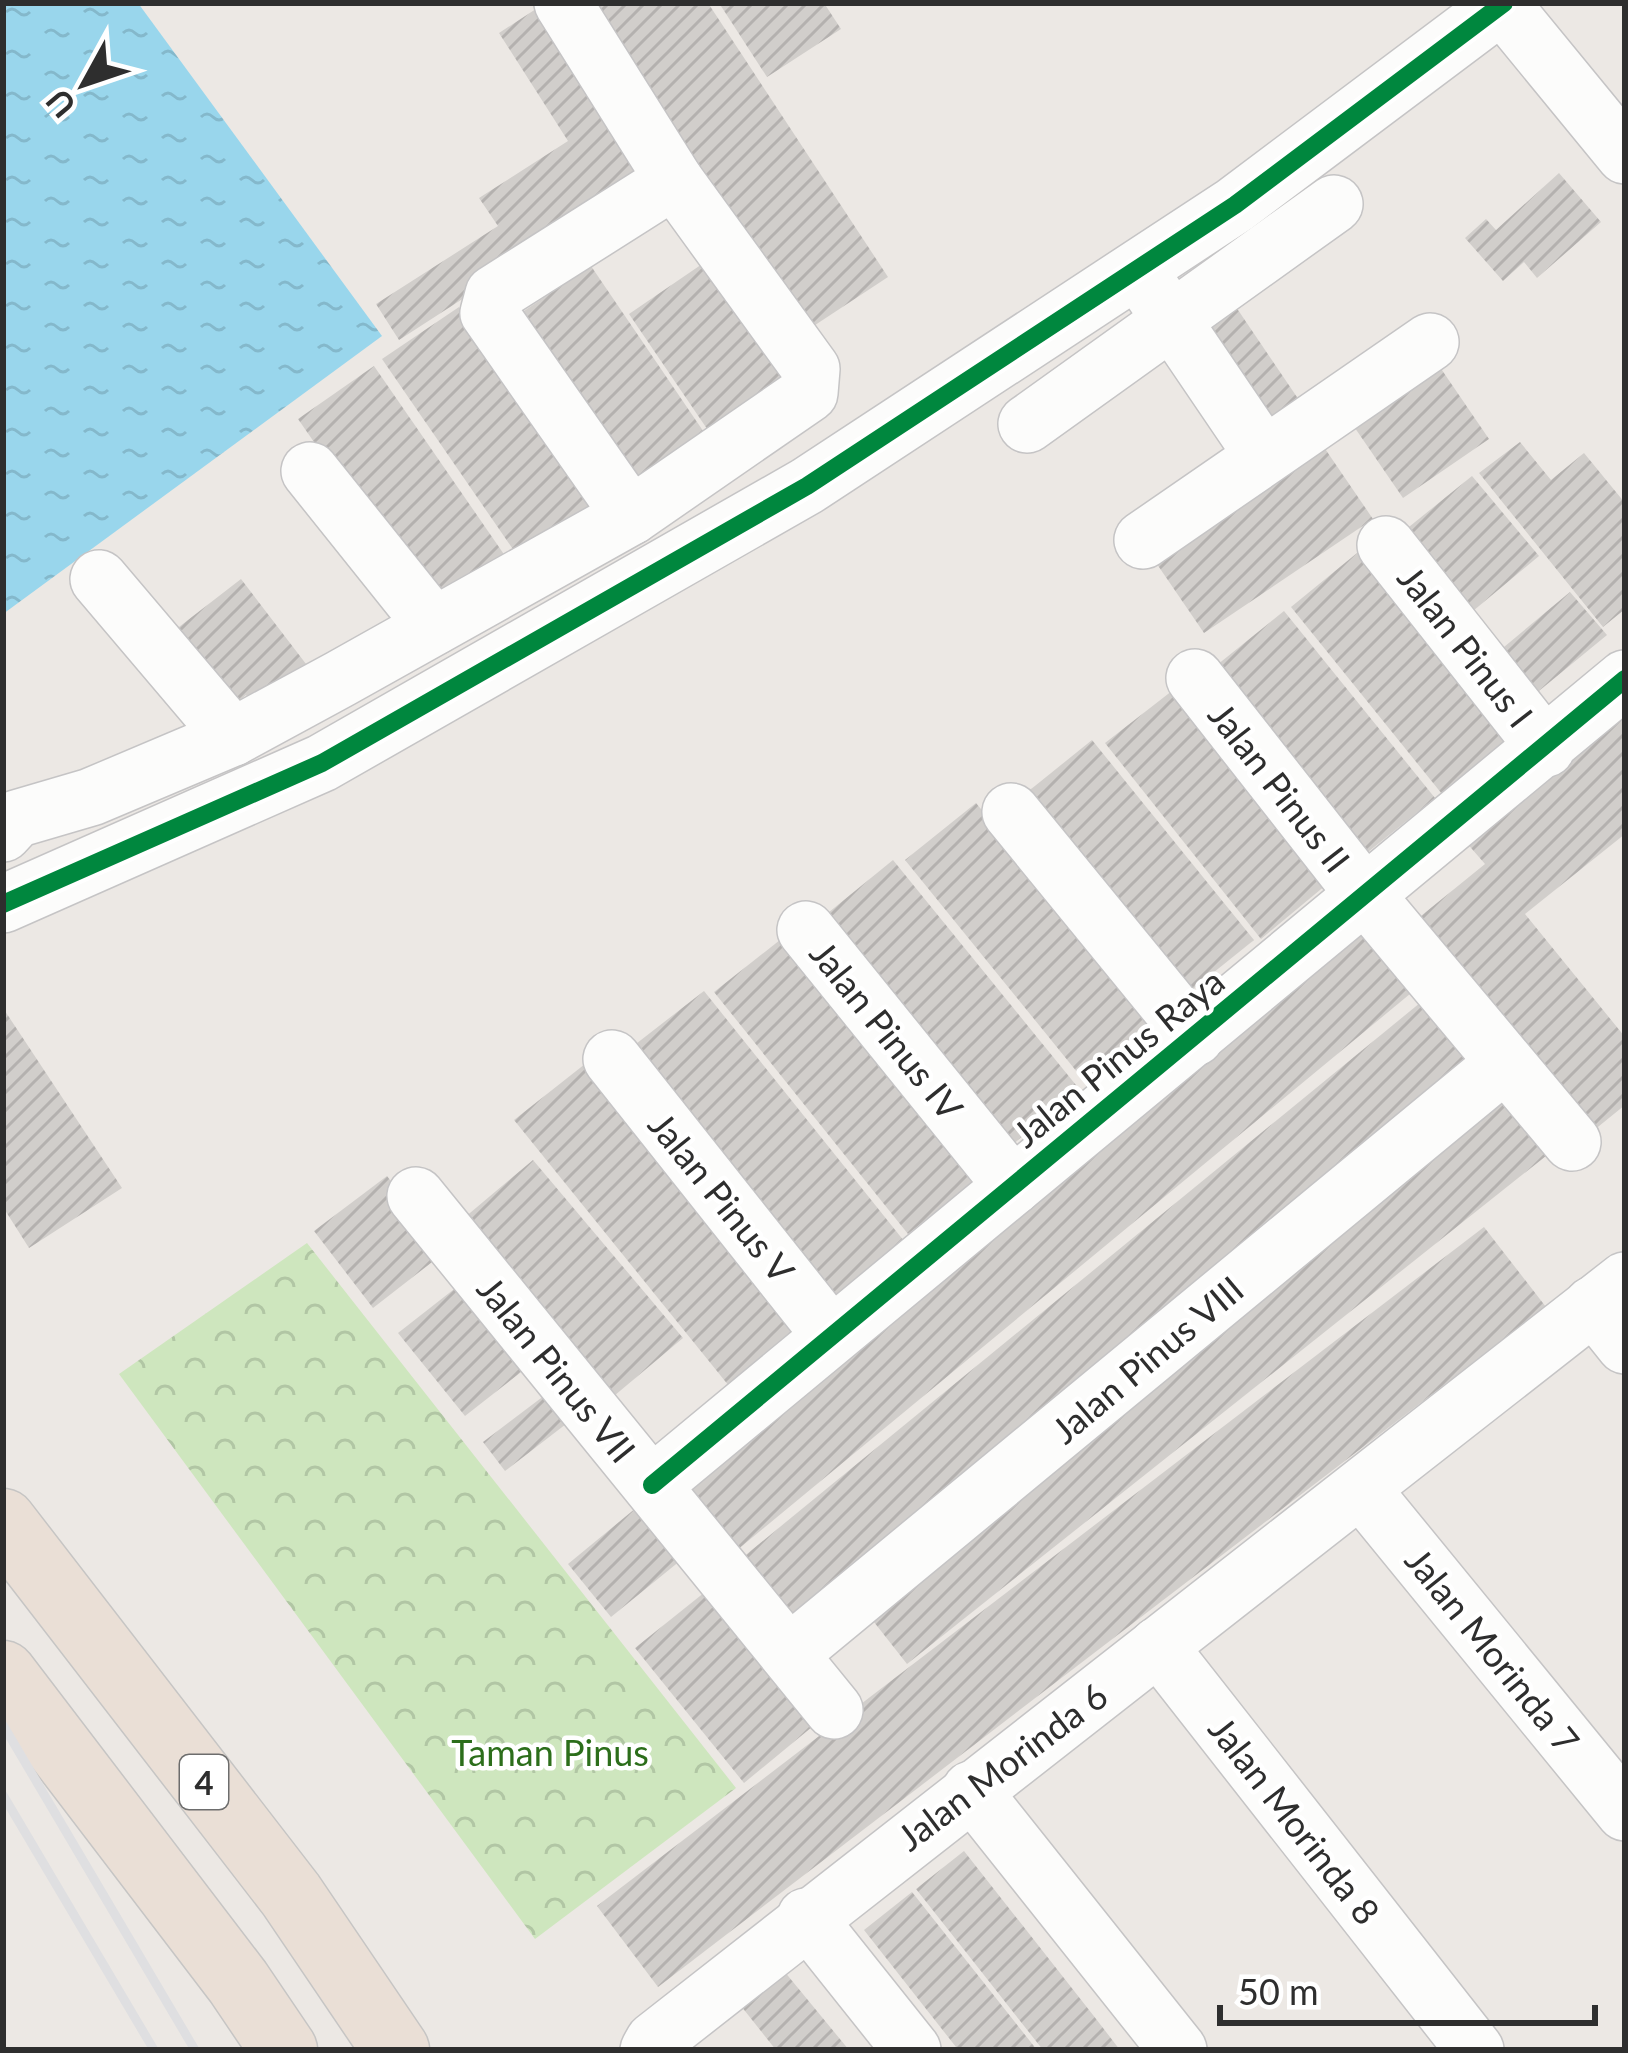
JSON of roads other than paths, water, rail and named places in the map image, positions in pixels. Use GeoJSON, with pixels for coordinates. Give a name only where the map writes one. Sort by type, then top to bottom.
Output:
{"type":"FeatureCollection","features":[{"type":"Feature","properties":{"kind":"highway","name":"4"},"geometry":{"type":"LineString","coordinates":[[3,1522],[291,1895],[397,2050]]}},
{"type":"Feature","properties":{"kind":"highway"},"geometry":{"type":"LineString","coordinates":[[3,1674],[238,1982],[284,2050]]}},
{"type":"Feature","properties":{"kind":"street"},"geometry":{"type":"LineString","coordinates":[[3,832],[16,819],[92,797],[232,737],[434,626],[631,516],[813,386],[811,369],[674,180],[563,3]]}},
{"type":"Feature","properties":{"kind":"street"},"geometry":{"type":"LineString","coordinates":[[3,904],[322,764],[807,486],[1138,271],[1503,4],[1625,155]]}},
{"type":"Feature","properties":{"kind":"street"},"geometry":{"type":"LineString","coordinates":[[631,516],[490,314],[488,303],[494,294],[674,180]]}},
{"type":"Feature","properties":{"kind":"street"},"geometry":{"type":"LineString","coordinates":[[1027,424],[1334,204]]}},
{"type":"Feature","properties":{"kind":"street"},"geometry":{"type":"LineString","coordinates":[[1138,271],[1264,456]]}},
{"type":"Feature","properties":{"kind":"street"},"geometry":{"type":"LineString","coordinates":[[1143,540],[1430,341]]}},
{"type":"Feature","properties":{"kind":"street"},"geometry":{"type":"LineString","coordinates":[[310,471],[434,626]]}},
{"type":"Feature","properties":{"kind":"street","name":"Jalan Pinus I"},"geometry":{"type":"LineString","coordinates":[[1386,545],[1546,748]]}},
{"type":"Feature","properties":{"kind":"street"},"geometry":{"type":"LineString","coordinates":[[100,579],[232,737]]}},
{"type":"Feature","properties":{"kind":"street","name":"Jalan Pinus II"},"geometry":{"type":"LineString","coordinates":[[1195,678],[1366,896]]}},
{"type":"Feature","properties":{"kind":"street","name":"Jalan Pinus Raya"},"geometry":{"type":"LineString","coordinates":[[652,1485],[1625,679]]}},
{"type":"Feature","properties":{"kind":"street"},"geometry":{"type":"LineString","coordinates":[[1011,812],[1195,1037]]}},
{"type":"Feature","properties":{"kind":"street"},"geometry":{"type":"LineString","coordinates":[[1366,896],[1572,1142]]}},
{"type":"Feature","properties":{"kind":"street","name":"Jalan Pinus IV"},"geometry":{"type":"LineString","coordinates":[[806,930],[1013,1186]]}},
{"type":"Feature","properties":{"kind":"street","name":"Jalan Pinus V"},"geometry":{"type":"LineString","coordinates":[[612,1059],[831,1334]]}},
{"type":"Feature","properties":{"kind":"street","name":"Jalan Pinus VIII"},"geometry":{"type":"LineString","coordinates":[[789,1654],[1505,1063]]}},
{"type":"Feature","properties":{"kind":"street","name":"Jalan Pinus VII"},"geometry":{"type":"LineString","coordinates":[[416,1196],[834,1710]]}},
{"type":"Feature","properties":{"kind":"street","name":"Jalan Morinda 6"},"geometry":{"type":"LineString","coordinates":[[649,2050],[806,1917],[1360,1489],[1615,1311]]}},
{"type":"Feature","properties":{"kind":"street","name":"Jalan Morinda 7"},"geometry":{"type":"LineString","coordinates":[[1360,1489],[1625,1812]]}},
{"type":"Feature","properties":{"kind":"street","name":"Jalan Morinda 8"},"geometry":{"type":"LineString","coordinates":[[1158,1646],[1475,2050]]}},
{"type":"Feature","properties":{"kind":"street"},"geometry":{"type":"LineString","coordinates":[[971,1790],[1178,2050]]}},
{"type":"Feature","properties":{"kind":"street"},"geometry":{"type":"LineString","coordinates":[[806,1917],[912,2050]]}},
{"type":"Feature","properties":{"kind":"water"},"geometry":{"type":"Polygon","coordinates":[[[3,3],[138,3],[382,336],[3,614],[3,3]]]}},
{"type":"Feature","properties":{"kind":"railway"},"geometry":{"type":"LineString","coordinates":[[3,1725],[195,2050]]}},
{"type":"Feature","properties":{"kind":"railway"},"geometry":{"type":"LineString","coordinates":[[3,1795],[154,2050]]}},
{"type":"Feature","properties":{"kind":"park label","name":"Taman Pinus"},"geometry":{"type":"Point","coordinates":[550,1752]}}]}
